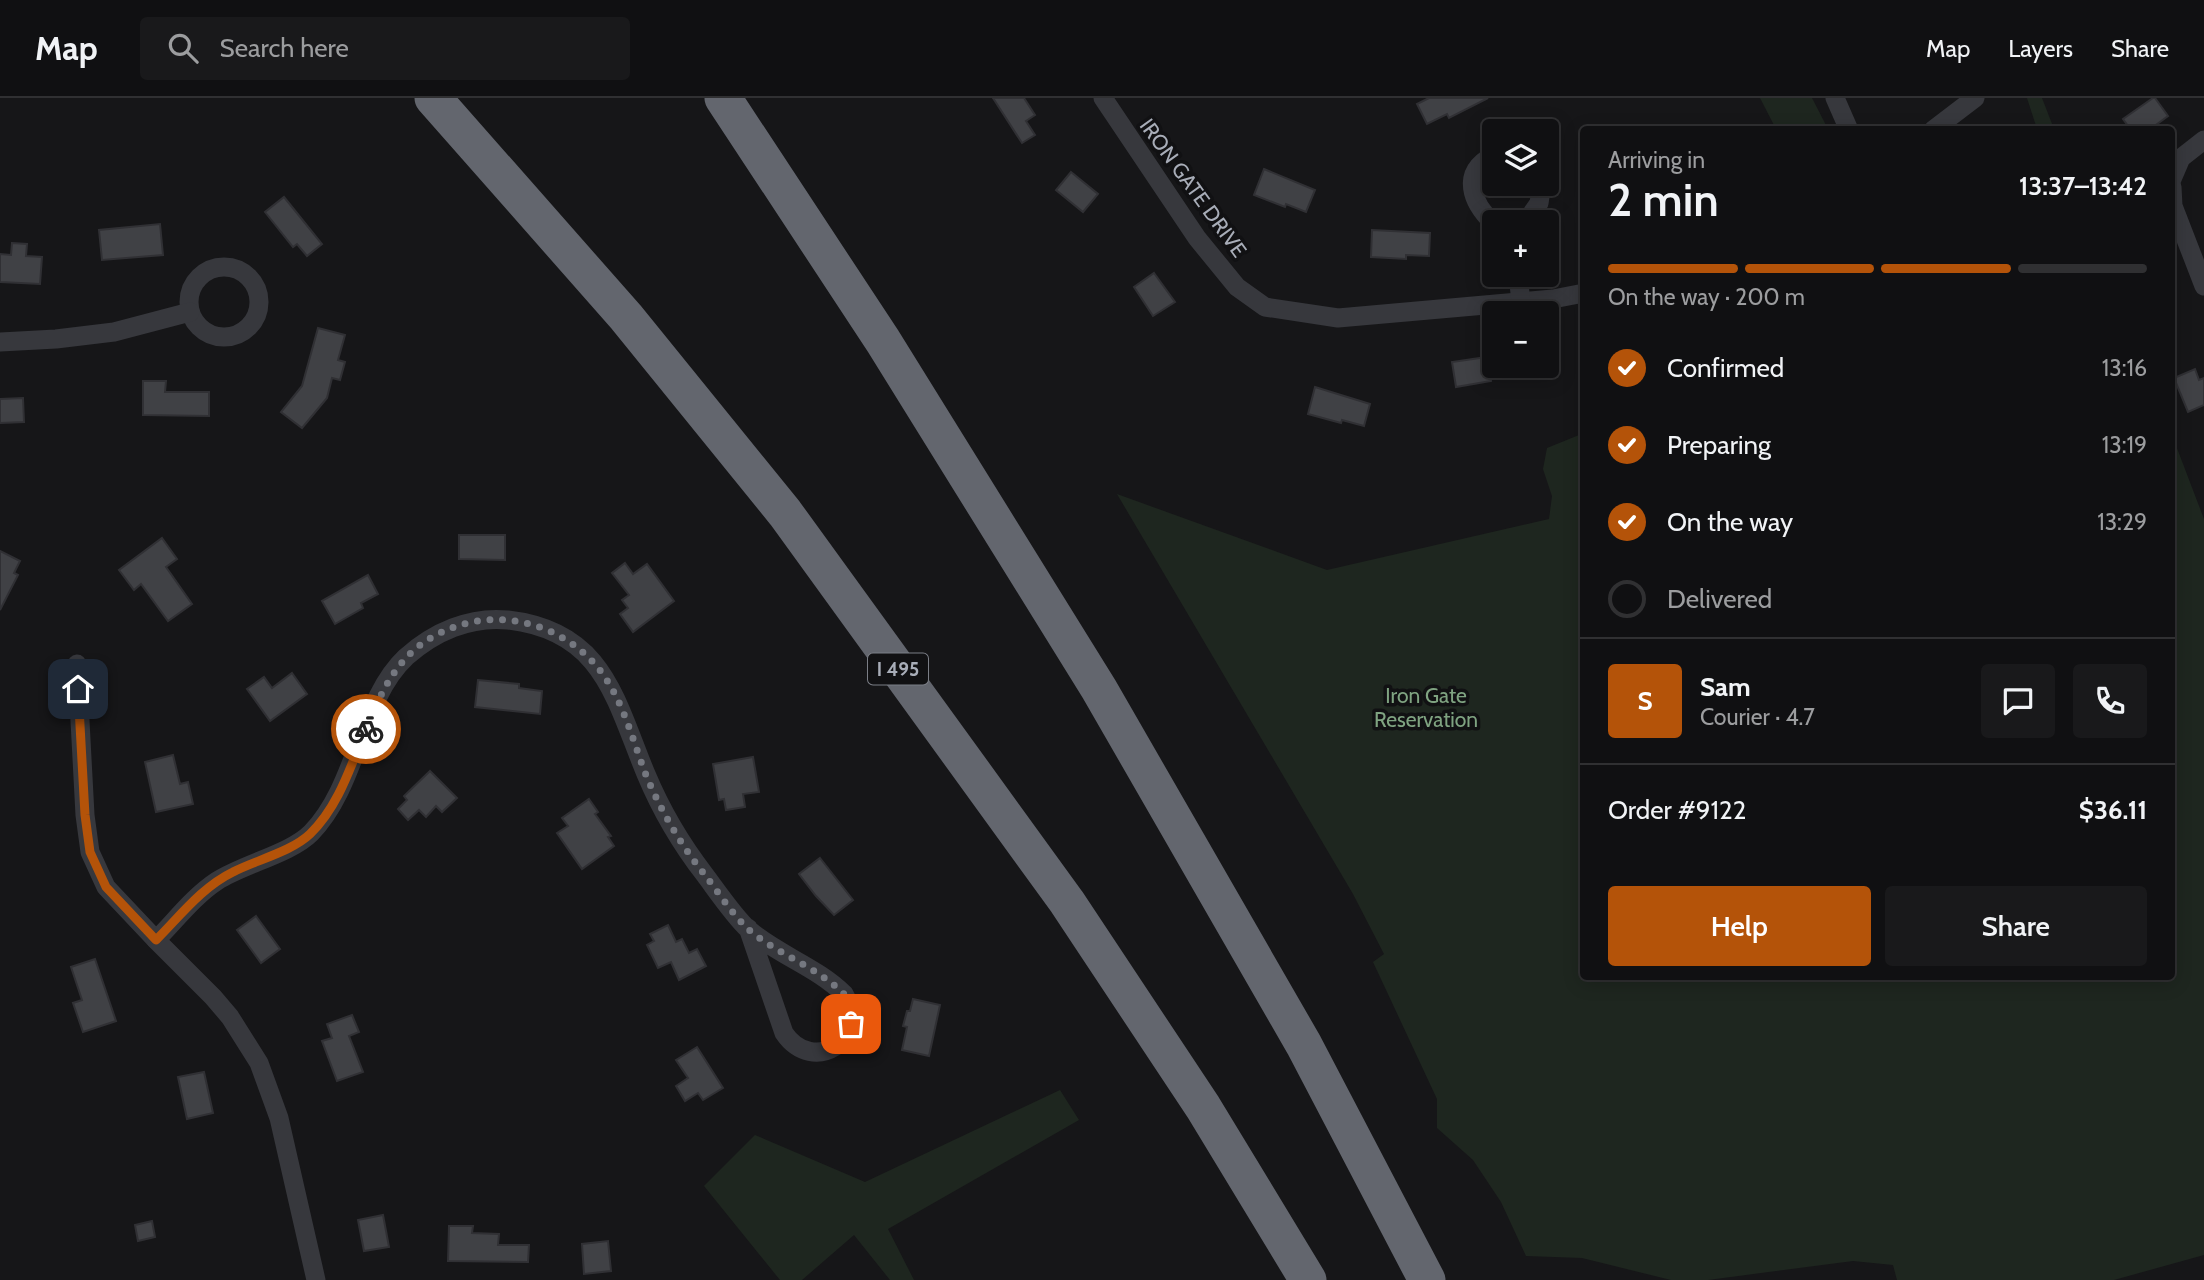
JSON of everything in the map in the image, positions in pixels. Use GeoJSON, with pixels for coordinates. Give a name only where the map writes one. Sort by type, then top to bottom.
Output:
{"type":"FeatureCollection","features":[{"type":"Feature","properties":{"kind":"highway","name":"I 495"},"geometry":{"type":"LineString","coordinates":[[433,98],[626,317],[785,513],[1067,902],[1203,1107],[1308,1280]]}},
{"type":"Feature","properties":{"kind":"highway"},"geometry":{"type":"LineString","coordinates":[[723,98],[883,341],[1099,689],[1304,1045],[1426,1280]]}},
{"type":"Feature","properties":{"kind":"street","name":"IRON GATE DRIVE"},"geometry":{"type":"LineString","coordinates":[[1103,98],[1197,238],[1237,286],[1265,307],[1338,318],[1482,305]]}},
{"type":"Feature","properties":{"kind":"street"},"geometry":{"type":"LineString","coordinates":[[1835,98],[1847,126]]}},
{"type":"Feature","properties":{"kind":"street"},"geometry":{"type":"LineString","coordinates":[[1938,126],[1975,98]]}},
{"type":"Feature","properties":{"kind":"street"},"geometry":{"type":"LineString","coordinates":[[2175,173],[2181,158],[2204,140]]}},
{"type":"Feature","properties":{"kind":"street"},"geometry":{"type":"LineString","coordinates":[[1482,165],[1472,187],[1482,211]]}},
{"type":"Feature","properties":{"kind":"street"},"geometry":{"type":"LineString","coordinates":[[2175,209],[2204,286]]}},
{"type":"Feature","properties":{"kind":"street","name":"IRON GATE DRIVE"},"geometry":{"type":"LineString","coordinates":[[1532,301],[1580,293]]}},
{"type":"Feature","properties":{"kind":"street"},"geometry":{"type":"LineString","coordinates":[[0,342],[114,332],[190,312]]}},
{"type":"Feature","properties":{"kind":"street"},"geometry":{"type":"LineString","coordinates":[[156,940],[216,882],[309,836],[321,822],[345,780],[379,695],[404,660],[438,634],[479,621],[500,620],[522,622],[562,637],[580,649],[595,664],[618,700],[647,776],[676,834],[704,874],[748,928],[844,994],[851,1009],[851,1024],[849,1032],[839,1045],[825,1052],[809,1052],[794,1046],[788,1040],[748,928]]}},
{"type":"Feature","properties":{"kind":"street"},"geometry":{"type":"LineString","coordinates":[[77,664],[85,815],[90,852],[106,887],[213,997],[230,1017],[259,1063],[279,1118],[316,1280]]}},
{"type":"Feature","properties":{"kind":"green space"},"geometry":{"type":"Polygon","coordinates":[[[1760,98],[1812,98],[1826,126],[1774,126],[1760,98]]]}},
{"type":"Feature","properties":{"kind":"green space"},"geometry":{"type":"Polygon","coordinates":[[[2027,98],[2042,98],[2053,126],[2036,126],[2027,98]]]}},
{"type":"Feature","properties":{"kind":"green space","name":"Iron Gate Reservation"},"geometry":{"type":"Polygon","coordinates":[[[1580,435],[1580,980],[2175,980],[2175,443],[2204,519],[2204,1255],[2114,1280],[1897,1280],[1893,1265],[1853,1261],[1708,1280],[1671,1280],[1582,1258],[1526,1256],[1501,1202],[1473,1160],[1437,1128],[1437,1099],[1373,962],[1384,954],[1353,894],[1117,494],[1327,570],[1549,519],[1552,496],[1543,469],[1547,448],[1580,435]]]}},
{"type":"Feature","properties":{"kind":"green space"},"geometry":{"type":"Polygon","coordinates":[[[1060,1090],[1079,1120],[888,1229],[914,1280],[890,1280],[854,1235],[802,1280],[780,1280],[704,1186],[755,1135],[865,1182],[1060,1090]]]}},
{"type":"Feature","properties":{"kind":"building"},"geometry":{"type":"Polygon","coordinates":[[[993,98],[1024,98],[1035,115],[1026,121],[1035,135],[1022,143],[993,98]]]}},
{"type":"Feature","properties":{"kind":"building"},"geometry":{"type":"Polygon","coordinates":[[[1429,98],[1488,98],[1449,118],[1447,114],[1427,124],[1417,104],[1429,98]]]}},
{"type":"Feature","properties":{"kind":"building"},"geometry":{"type":"Polygon","coordinates":[[[2153,98],[2168,116],[2154,126],[2128,126],[2123,119],[2153,98]]]}},
{"type":"Feature","properties":{"kind":"building"},"geometry":{"type":"Polygon","coordinates":[[[1264,169],[1315,190],[1306,212],[1254,195],[1264,169]]]}},
{"type":"Feature","properties":{"kind":"building"},"geometry":{"type":"Polygon","coordinates":[[[1071,172],[1098,194],[1083,212],[1056,190],[1071,172]]]}},
{"type":"Feature","properties":{"kind":"building"},"geometry":{"type":"Polygon","coordinates":[[[284,197],[322,244],[307,256],[297,244],[293,247],[265,212],[284,197]]]}},
{"type":"Feature","properties":{"kind":"building"},"geometry":{"type":"Polygon","coordinates":[[[160,224],[163,255],[102,260],[99,230],[160,224]]]}},
{"type":"Feature","properties":{"kind":"building"},"geometry":{"type":"Polygon","coordinates":[[[1372,230],[1430,233],[1429,256],[1406,255],[1406,259],[1371,257],[1372,230]]]}},
{"type":"Feature","properties":{"kind":"building"},"geometry":{"type":"Polygon","coordinates":[[[12,243],[27,244],[26,256],[42,257],[40,284],[0,282],[0,254],[11,255],[12,243]]]}},
{"type":"Feature","properties":{"kind":"building"},"geometry":{"type":"Polygon","coordinates":[[[1154,273],[1175,302],[1153,316],[1134,287],[1154,273]]]}},
{"type":"Feature","properties":{"kind":"building"},"geometry":{"type":"Polygon","coordinates":[[[318,328],[345,335],[338,360],[345,362],[340,380],[332,378],[327,398],[302,428],[281,412],[302,386],[318,328]]]}},
{"type":"Feature","properties":{"kind":"building"},"geometry":{"type":"Polygon","coordinates":[[[1482,358],[1482,378],[1490,378],[1491,381],[1456,387],[1452,362],[1482,358]]]}},
{"type":"Feature","properties":{"kind":"building"},"geometry":{"type":"Polygon","coordinates":[[[2195,369],[2199,380],[2204,378],[2204,405],[2188,412],[2175,378],[2195,369]]]}},
{"type":"Feature","properties":{"kind":"building"},"geometry":{"type":"Polygon","coordinates":[[[143,381],[166,381],[165,392],[209,392],[209,416],[143,415],[143,381]]]}},
{"type":"Feature","properties":{"kind":"building"},"geometry":{"type":"Polygon","coordinates":[[[1315,387],[1370,404],[1364,426],[1308,414],[1315,387]]]}},
{"type":"Feature","properties":{"kind":"building"},"geometry":{"type":"Polygon","coordinates":[[[23,398],[24,422],[0,423],[0,399],[23,398]]]}},
{"type":"Feature","properties":{"kind":"building"},"geometry":{"type":"Polygon","coordinates":[[[459,535],[505,535],[505,560],[459,559],[459,535]]]}},
{"type":"Feature","properties":{"kind":"building"},"geometry":{"type":"Polygon","coordinates":[[[162,538],[177,559],[166,567],[192,604],[168,621],[141,584],[134,590],[119,570],[162,538]]]}},
{"type":"Feature","properties":{"kind":"building"},"geometry":{"type":"Polygon","coordinates":[[[0,551],[20,561],[14,573],[18,575],[0,610],[0,551]]]}},
{"type":"Feature","properties":{"kind":"building"},"geometry":{"type":"Polygon","coordinates":[[[625,563],[633,574],[647,564],[674,601],[633,632],[620,614],[628,608],[622,600],[629,595],[612,573],[625,563]]]}},
{"type":"Feature","properties":{"kind":"building"},"geometry":{"type":"Polygon","coordinates":[[[368,575],[378,594],[361,603],[363,608],[335,624],[322,601],[368,575]]]}},
{"type":"Feature","properties":{"kind":"building"},"geometry":{"type":"Polygon","coordinates":[[[292,673],[307,694],[270,721],[247,689],[264,677],[272,688],[292,673]]]}},
{"type":"Feature","properties":{"kind":"building"},"geometry":{"type":"Polygon","coordinates":[[[478,680],[519,684],[519,688],[542,691],[540,714],[475,707],[478,680]]]}},
{"type":"Feature","properties":{"kind":"building"},"geometry":{"type":"Polygon","coordinates":[[[173,755],[180,784],[188,782],[193,804],[156,812],[145,762],[173,755]]]}},
{"type":"Feature","properties":{"kind":"building"},"geometry":{"type":"Polygon","coordinates":[[[753,757],[759,792],[743,794],[745,807],[726,810],[724,799],[719,800],[713,764],[753,757]]]}},
{"type":"Feature","properties":{"kind":"building"},"geometry":{"type":"Polygon","coordinates":[[[430,771],[457,798],[442,812],[436,806],[426,817],[419,810],[408,820],[398,809],[407,800],[404,796],[430,771]]]}},
{"type":"Feature","properties":{"kind":"building"},"geometry":{"type":"Polygon","coordinates":[[[589,799],[614,846],[582,869],[557,833],[568,826],[562,818],[589,799]]]}},
{"type":"Feature","properties":{"kind":"building"},"geometry":{"type":"Polygon","coordinates":[[[820,858],[853,900],[834,915],[799,874],[820,858]]]}},
{"type":"Feature","properties":{"kind":"building"},"geometry":{"type":"Polygon","coordinates":[[[256,916],[280,949],[261,963],[237,930],[256,916]]]}},
{"type":"Feature","properties":{"kind":"building"},"geometry":{"type":"Polygon","coordinates":[[[668,925],[676,942],[682,939],[689,953],[697,949],[706,966],[679,980],[671,962],[658,968],[647,945],[654,941],[650,934],[668,925]]]}},
{"type":"Feature","properties":{"kind":"building"},"geometry":{"type":"Polygon","coordinates":[[[95,959],[116,1021],[83,1032],[73,1003],[82,1000],[71,967],[95,959]]]}},
{"type":"Feature","properties":{"kind":"building"},"geometry":{"type":"Polygon","coordinates":[[[913,999],[940,1005],[929,1056],[902,1050],[907,1027],[903,1026],[913,999]]]}},
{"type":"Feature","properties":{"kind":"building"},"geometry":{"type":"Polygon","coordinates":[[[352,1015],[359,1032],[349,1036],[363,1072],[337,1081],[322,1041],[332,1038],[327,1024],[352,1015]]]}},
{"type":"Feature","properties":{"kind":"building"},"geometry":{"type":"Polygon","coordinates":[[[697,1047],[723,1088],[703,1100],[698,1093],[685,1101],[676,1086],[688,1078],[676,1060],[697,1047]]]}},
{"type":"Feature","properties":{"kind":"building"},"geometry":{"type":"Polygon","coordinates":[[[204,1072],[213,1113],[187,1119],[178,1077],[204,1072]]]}},
{"type":"Feature","properties":{"kind":"building"},"geometry":{"type":"Polygon","coordinates":[[[383,1215],[389,1247],[364,1251],[358,1220],[383,1215]]]}},
{"type":"Feature","properties":{"kind":"building"},"geometry":{"type":"Polygon","coordinates":[[[152,1221],[155,1237],[138,1241],[135,1225],[152,1221]]]}},
{"type":"Feature","properties":{"kind":"building"},"geometry":{"type":"Polygon","coordinates":[[[449,1226],[473,1226],[472,1233],[499,1234],[498,1245],[529,1245],[528,1262],[448,1261],[449,1226]]]}},
{"type":"Feature","properties":{"kind":"building"},"geometry":{"type":"Polygon","coordinates":[[[608,1241],[611,1271],[584,1274],[582,1244],[608,1241]]]}},
{"type":"Feature","properties":{"kind":"way so far"},"geometry":{"type":"LineString","coordinates":[[366,729],[379,695],[390,676],[420,646],[438,634],[479,621],[500,620],[522,622],[562,637],[580,649],[608,681],[662,807],[676,834],[704,874],[748,928],[844,994],[851,1009],[851,1024]]}},
{"type":"Feature","properties":{"kind":"route"},"geometry":{"type":"LineString","coordinates":[[78,689],[85,815],[90,852],[106,887],[156,940],[216,882],[309,836],[333,804],[366,729]]}}]}
